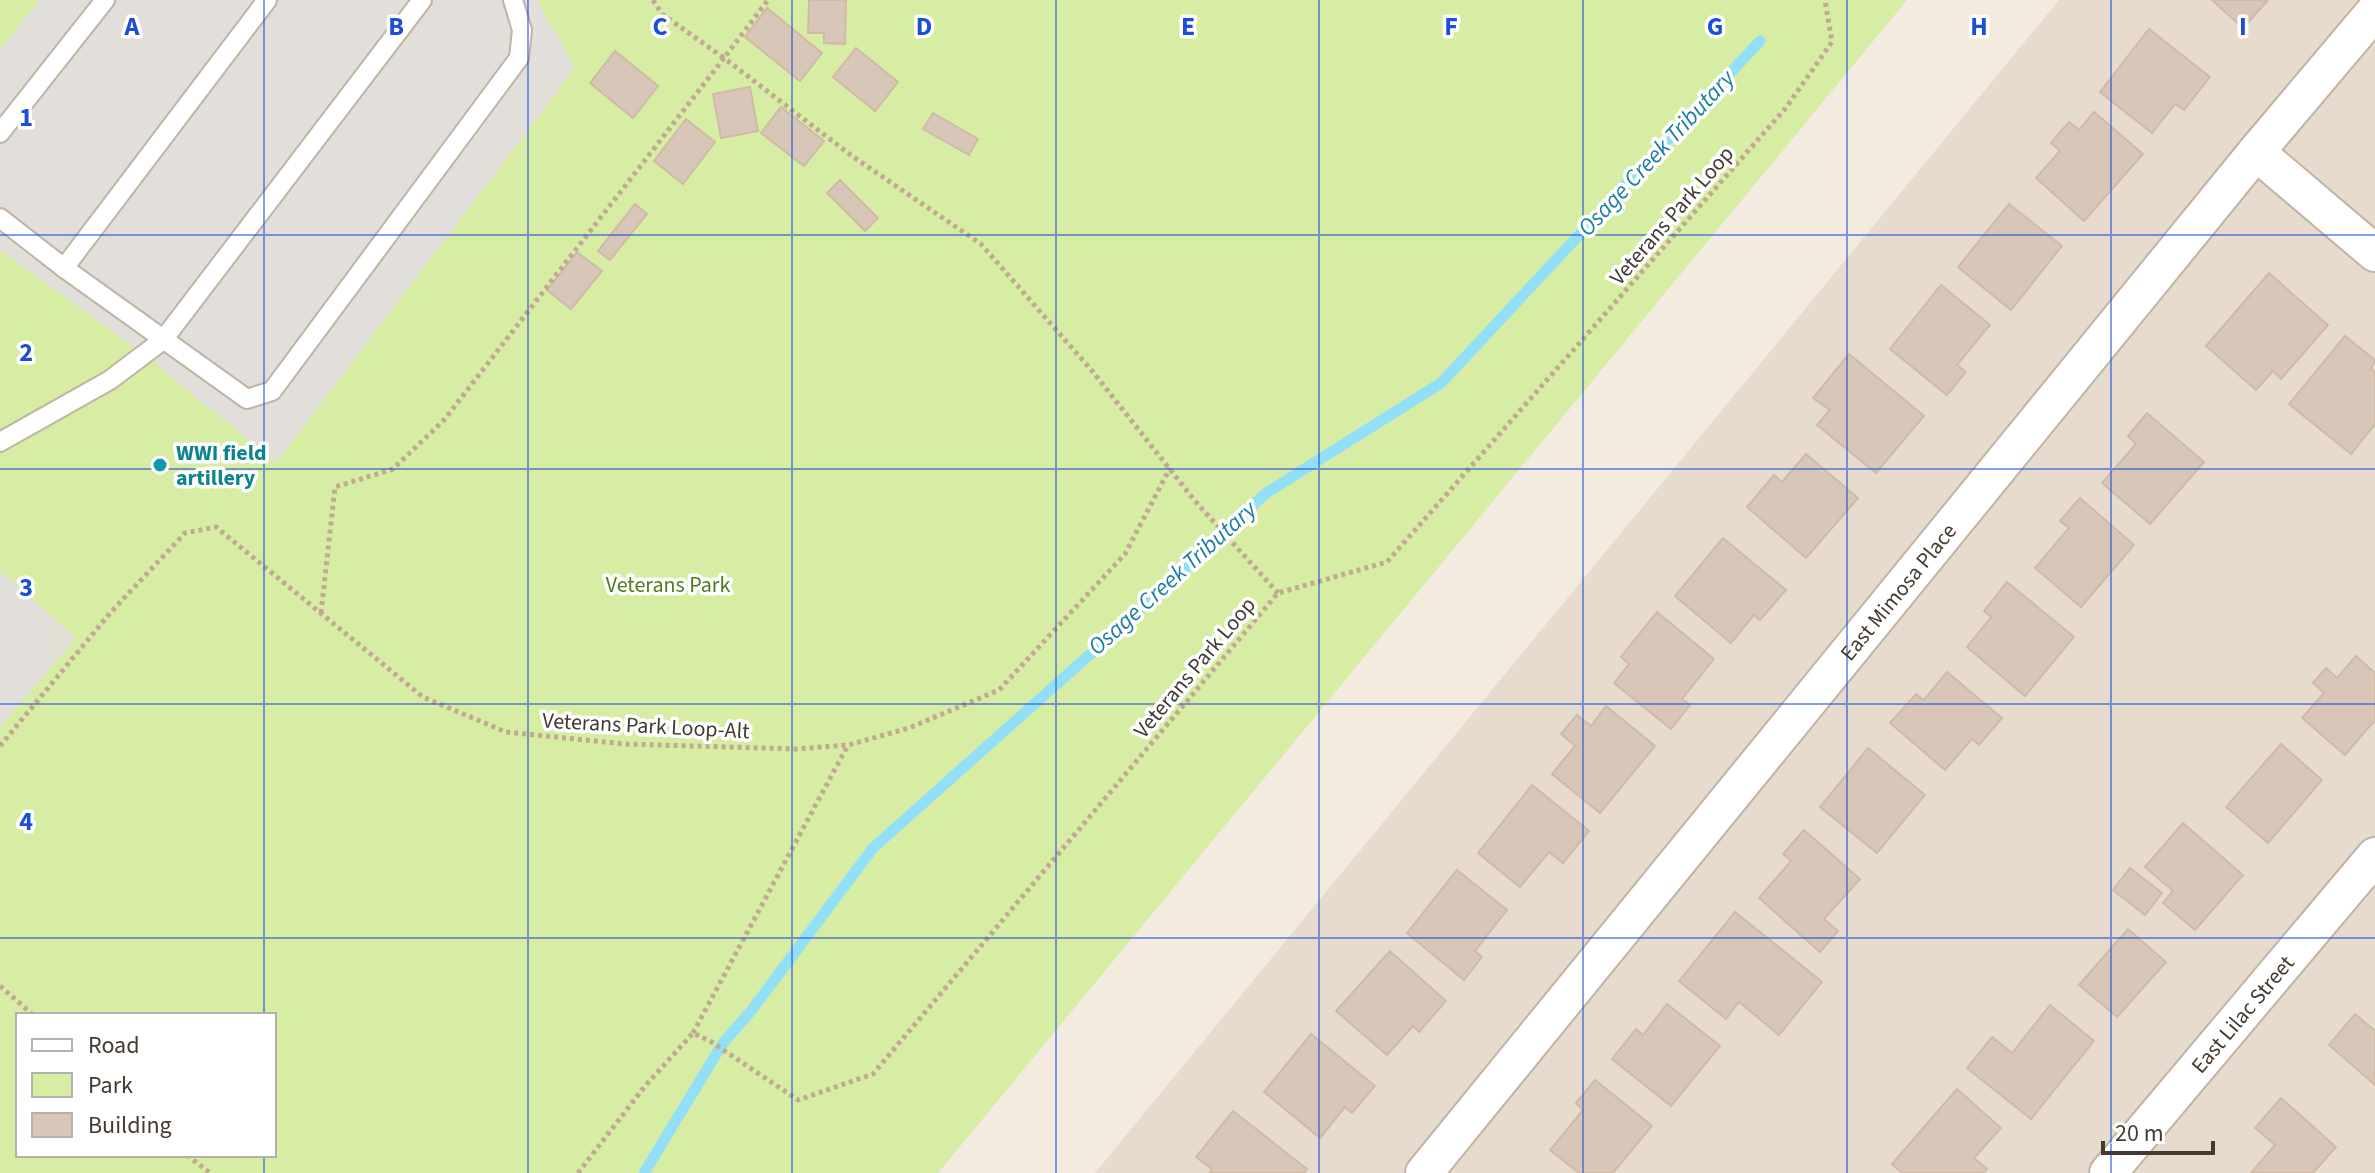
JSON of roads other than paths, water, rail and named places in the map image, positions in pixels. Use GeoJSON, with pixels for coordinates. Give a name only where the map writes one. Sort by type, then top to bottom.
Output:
{"type":"FeatureCollection","features":[{"type":"Feature","properties":{"kind":"street","name":"East Mimosa Place"},"geometry":{"type":"LineString","coordinates":[[1424,1173],[2256,152],[2375,11]]}},
{"type":"Feature","properties":{"kind":"street"},"geometry":{"type":"LineString","coordinates":[[2256,152],[2375,253]]}},
{"type":"Feature","properties":{"kind":"street","name":"East Lilac Street"},"geometry":{"type":"LineString","coordinates":[[2108,1173],[2375,856]]}},
{"type":"Feature","properties":{"kind":"lane"},"geometry":{"type":"LineString","coordinates":[[0,133],[105,0]]}},
{"type":"Feature","properties":{"kind":"lane"},"geometry":{"type":"LineString","coordinates":[[64,268],[267,0]]}},
{"type":"Feature","properties":{"kind":"lane"},"geometry":{"type":"LineString","coordinates":[[0,442],[110,380],[163,340],[422,0]]}},
{"type":"Feature","properties":{"kind":"lane"},"geometry":{"type":"LineString","coordinates":[[0,218],[64,268],[247,399],[272,391],[519,58],[522,30],[513,0]]}},
{"type":"Feature","properties":{"kind":"waterway","name":"Osage Creek Tributary"},"geometry":{"type":"LineString","coordinates":[[644,1173],[723,1043],[751,1011],[873,848],[1265,494],[1441,383],[1760,41]]}},
{"type":"Feature","properties":{"kind":"place","name":"WWI field artillery"},"geometry":{"type":"Point","coordinates":[160,465]}},
{"type":"Feature","properties":{"kind":"park label","name":"Veterans Park"},"geometry":{"type":"Point","coordinates":[668,584]}}]}
